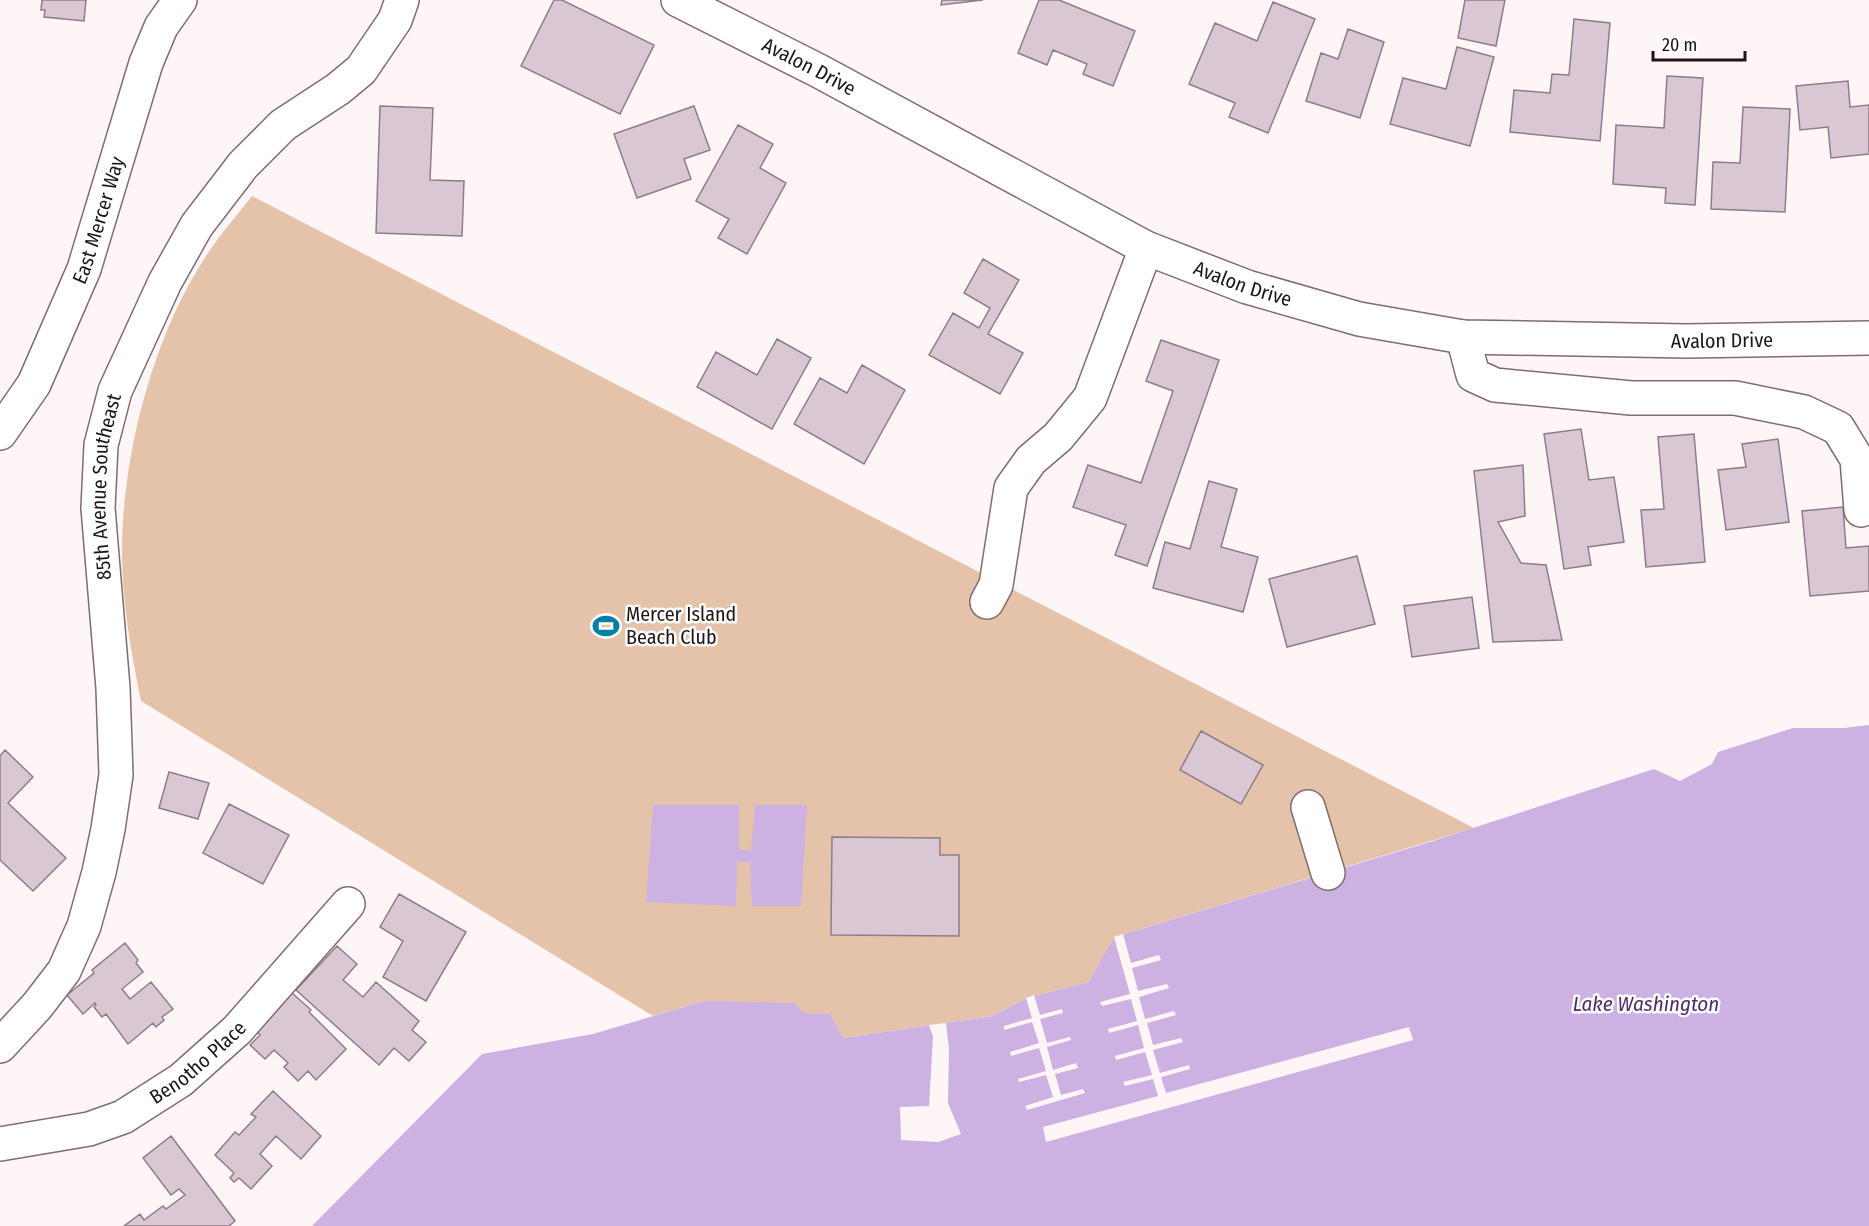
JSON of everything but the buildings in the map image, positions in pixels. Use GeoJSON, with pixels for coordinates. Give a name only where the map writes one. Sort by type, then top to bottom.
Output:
{"type":"FeatureCollection","features":[{"type":"Feature","properties":{"kind":"street","name":"East Mercer Way"},"geometry":{"type":"LineString","coordinates":[[0,433],[34,384],[84,269],[146,63],[161,27],[180,0]]}},
{"type":"Feature","properties":{"kind":"street","name":"85th Avenue Southeast"},"geometry":{"type":"LineString","coordinates":[[0,1046],[37,1006],[64,971],[84,926],[108,829],[116,764],[113,688],[98,508],[101,445],[115,391],[165,282],[197,225],[243,165],[283,124],[338,89],[361,70],[395,20],[402,0]]}},
{"type":"Feature","properties":{"kind":"street","name":"Avalon Drive"},"geometry":{"type":"LineString","coordinates":[[678,0],[819,71],[1146,248],[1247,287],[1359,319],[1463,337],[1687,341],[1869,338]]}},
{"type":"Feature","properties":{"kind":"street"},"geometry":{"type":"LineString","coordinates":[[987,602],[996,585],[1011,488],[1031,460],[1058,437],[1090,398],[1146,248]]}},
{"type":"Feature","properties":{"kind":"street"},"geometry":{"type":"LineString","coordinates":[[1463,337],[1473,375],[1495,385],[1632,398],[1735,398],[1804,412],[1838,428],[1857,459],[1861,510]]}},
{"type":"Feature","properties":{"kind":"street"},"geometry":{"type":"LineString","coordinates":[[1308,807],[1328,873]]}},
{"type":"Feature","properties":{"kind":"street","name":"Benotho Place"},"geometry":{"type":"LineString","coordinates":[[0,1144],[89,1129],[123,1117],[181,1080],[237,1030],[348,904]]}},
{"type":"Feature","properties":{"kind":"shaded area","name":"Mercer Island Beach Club"},"geometry":{"type":"Polygon","coordinates":[[[252,196],[1474,828],[1114,937],[1090,982],[1026,998],[993,1016],[843,1038],[830,1015],[704,1001],[653,1016],[141,701],[128,627],[122,571],[123,514],[135,435],[158,355],[190,282],[225,229],[252,196]]]}},
{"type":"Feature","properties":{"kind":"water","name":"Lake Washington"},"geometry":{"type":"Polygon","coordinates":[[[1869,725],[1869,1226],[312,1226],[482,1054],[593,1034],[704,1001],[795,1003],[803,1013],[830,1014],[843,1038],[993,1016],[1026,998],[1089,982],[1114,937],[1430,842],[1654,769],[1680,781],[1712,764],[1718,752],[1793,728],[1844,728],[1869,725]]]}},
{"type":"Feature","properties":{"kind":"water"},"geometry":{"type":"Polygon","coordinates":[[[653,805],[739,805],[739,849],[751,851],[755,805],[807,805],[801,906],[752,906],[750,862],[737,862],[736,906],[646,902],[653,805]]]}},
{"type":"Feature","properties":{"kind":"pier"},"geometry":{"type":"Polygon","coordinates":[[[1123,934],[1131,963],[1159,955],[1161,960],[1132,968],[1138,991],[1167,984],[1169,988],[1139,997],[1145,1019],[1174,1011],[1176,1015],[1147,1023],[1153,1045],[1181,1038],[1183,1042],[1153,1050],[1160,1073],[1189,1065],[1190,1069],[1161,1077],[1166,1093],[1409,1027],[1413,1040],[1046,1142],[1043,1127],[1158,1096],[1153,1079],[1125,1086],[1123,1082],[1152,1075],[1145,1052],[1116,1060],[1115,1056],[1144,1048],[1138,1025],[1109,1033],[1108,1029],[1137,1021],[1131,999],[1102,1006],[1100,1002],[1130,994],[1114,937],[1123,934]]]}},
{"type":"Feature","properties":{"kind":"pier"},"geometry":{"type":"Polygon","coordinates":[[[1034,995],[1040,1015],[1062,1009],[1063,1013],[1040,1019],[1047,1043],[1070,1037],[1071,1040],[1047,1047],[1053,1070],[1076,1063],[1078,1068],[1055,1074],[1061,1095],[1083,1089],[1085,1093],[1027,1110],[1025,1106],[1053,1097],[1046,1075],[1019,1082],[1018,1079],[1046,1071],[1039,1048],[1011,1056],[1010,1052],[1039,1043],[1032,1022],[1004,1030],[1004,1026],[1032,1018],[1026,998],[1034,995]]]}},
{"type":"Feature","properties":{"kind":"pier"},"geometry":{"type":"Polygon","coordinates":[[[946,1023],[949,1049],[948,1103],[961,1134],[938,1142],[901,1140],[900,1107],[929,1106],[933,1037],[929,1025],[946,1023]]]}},
{"type":"Feature","properties":{"kind":"place","name":"Mercer Island Beach Club"},"geometry":{"type":"Point","coordinates":[606,626]}}]}
